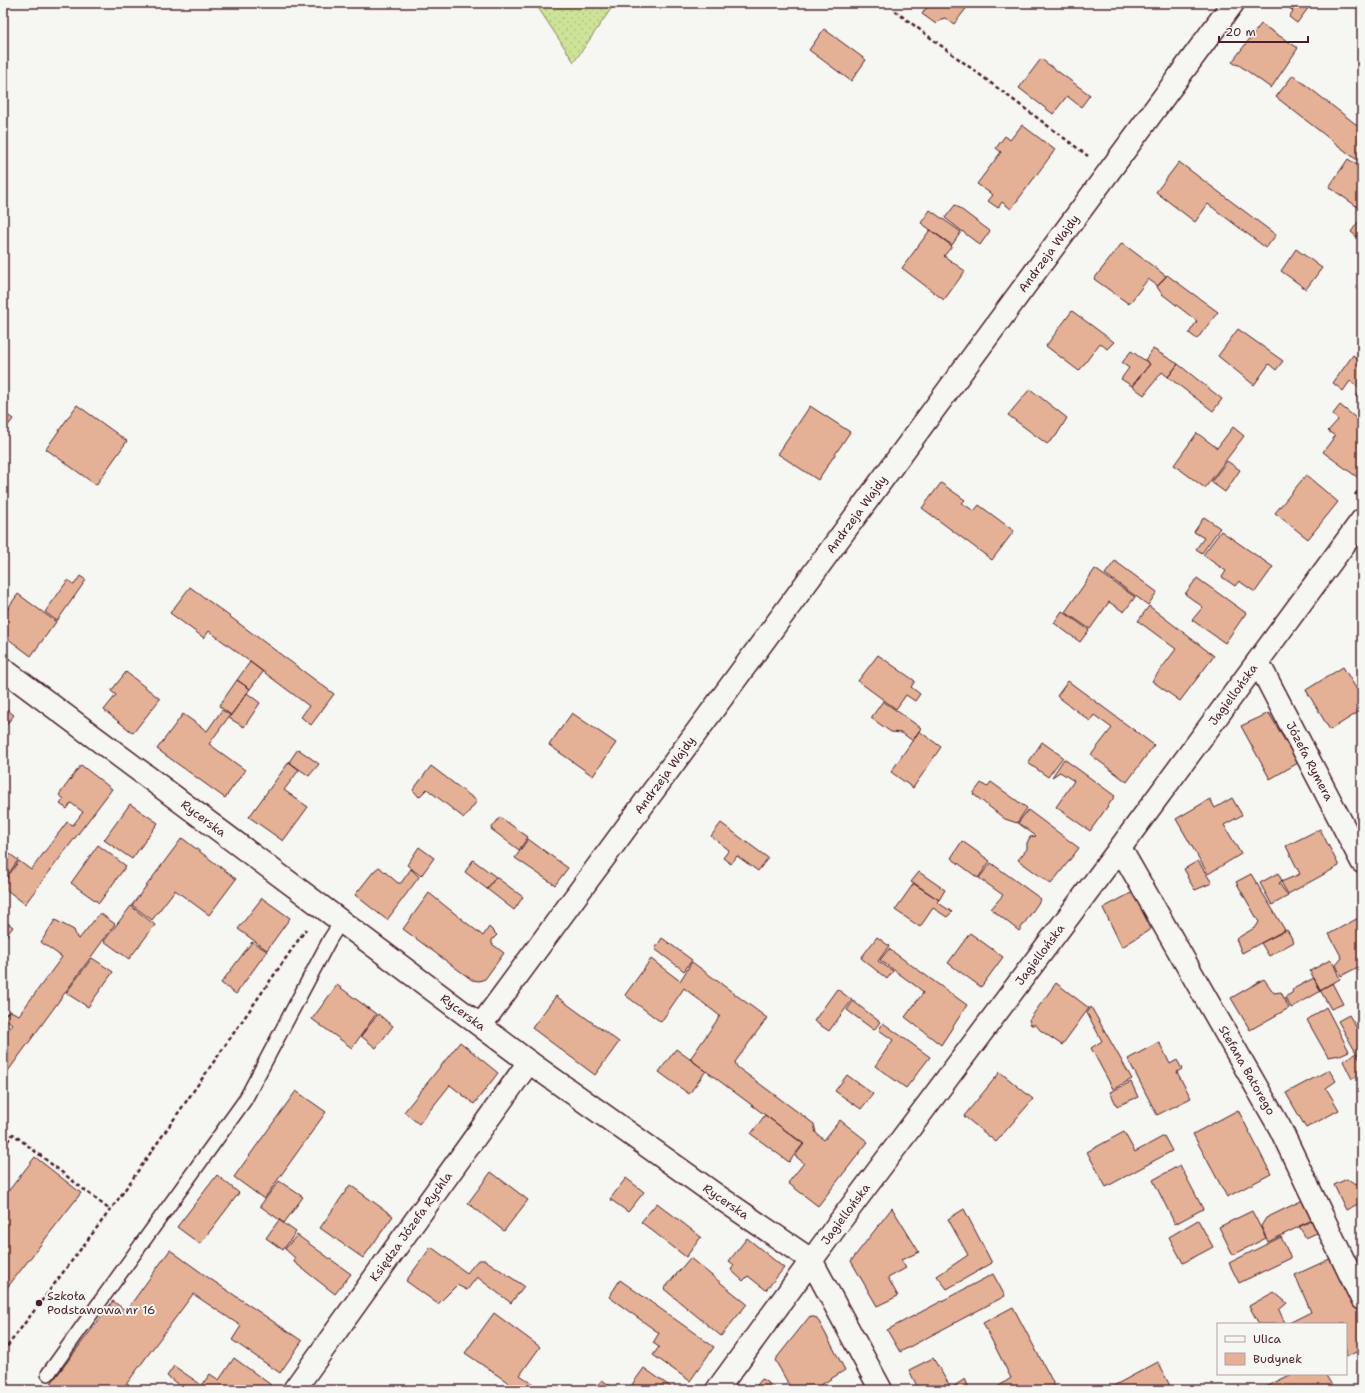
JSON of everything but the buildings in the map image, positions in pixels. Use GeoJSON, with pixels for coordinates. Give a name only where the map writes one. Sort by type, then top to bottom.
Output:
{"type":"FeatureCollection","features":[{"type":"Feature","properties":{"kind":"street","name":"Andrzeja Wajdy"},"geometry":{"type":"LineString","coordinates":[[481,1025],[1232,3]]}},
{"type":"Feature","properties":{"kind":"street","name":"Jagiellońska"},"geometry":{"type":"LineString","coordinates":[[717,1390],[811,1260],[1120,848],[1362,520]]}},
{"type":"Feature","properties":{"kind":"street","name":"Józefa Rymera"},"geometry":{"type":"LineString","coordinates":[[1258,662],[1362,862]]}},
{"type":"Feature","properties":{"kind":"street","name":"Rycerska"},"geometry":{"type":"LineString","coordinates":[[3,669],[529,1062],[716,1195],[811,1260],[881,1390]]}},
{"type":"Feature","properties":{"kind":"street","name":"Stefana Batorego"},"geometry":{"type":"LineString","coordinates":[[1120,848],[1280,1128],[1362,1299]]}},
{"type":"Feature","properties":{"kind":"street","name":"Księdza Józefa Rychla"},"geometry":{"type":"LineString","coordinates":[[294,1390],[529,1062]]}},
{"type":"Feature","properties":{"kind":"lane"},"geometry":{"type":"LineString","coordinates":[[48,1374],[246,1100],[330,939],[341,922]]}},
{"type":"Feature","properties":{"kind":"path"},"geometry":{"type":"LineString","coordinates":[[895,11],[1109,171]]}},
{"type":"Feature","properties":{"kind":"path"},"geometry":{"type":"LineString","coordinates":[[1353,498],[1362,485]]}},
{"type":"Feature","properties":{"kind":"path"},"geometry":{"type":"LineString","coordinates":[[3,1352],[110,1210],[310,924]]}},
{"type":"Feature","properties":{"kind":"path"},"geometry":{"type":"LineString","coordinates":[[3,1145],[13,1134],[110,1210]]}},
{"type":"Feature","properties":{"kind":"green space"},"geometry":{"type":"Polygon","coordinates":[[[535,3],[615,3],[574,62],[535,3]]]}},
{"type":"Feature","properties":{"kind":"place","name":"Szkoła Podstawowa nr 16"},"geometry":{"type":"Point","coordinates":[39,1303]}}]}
